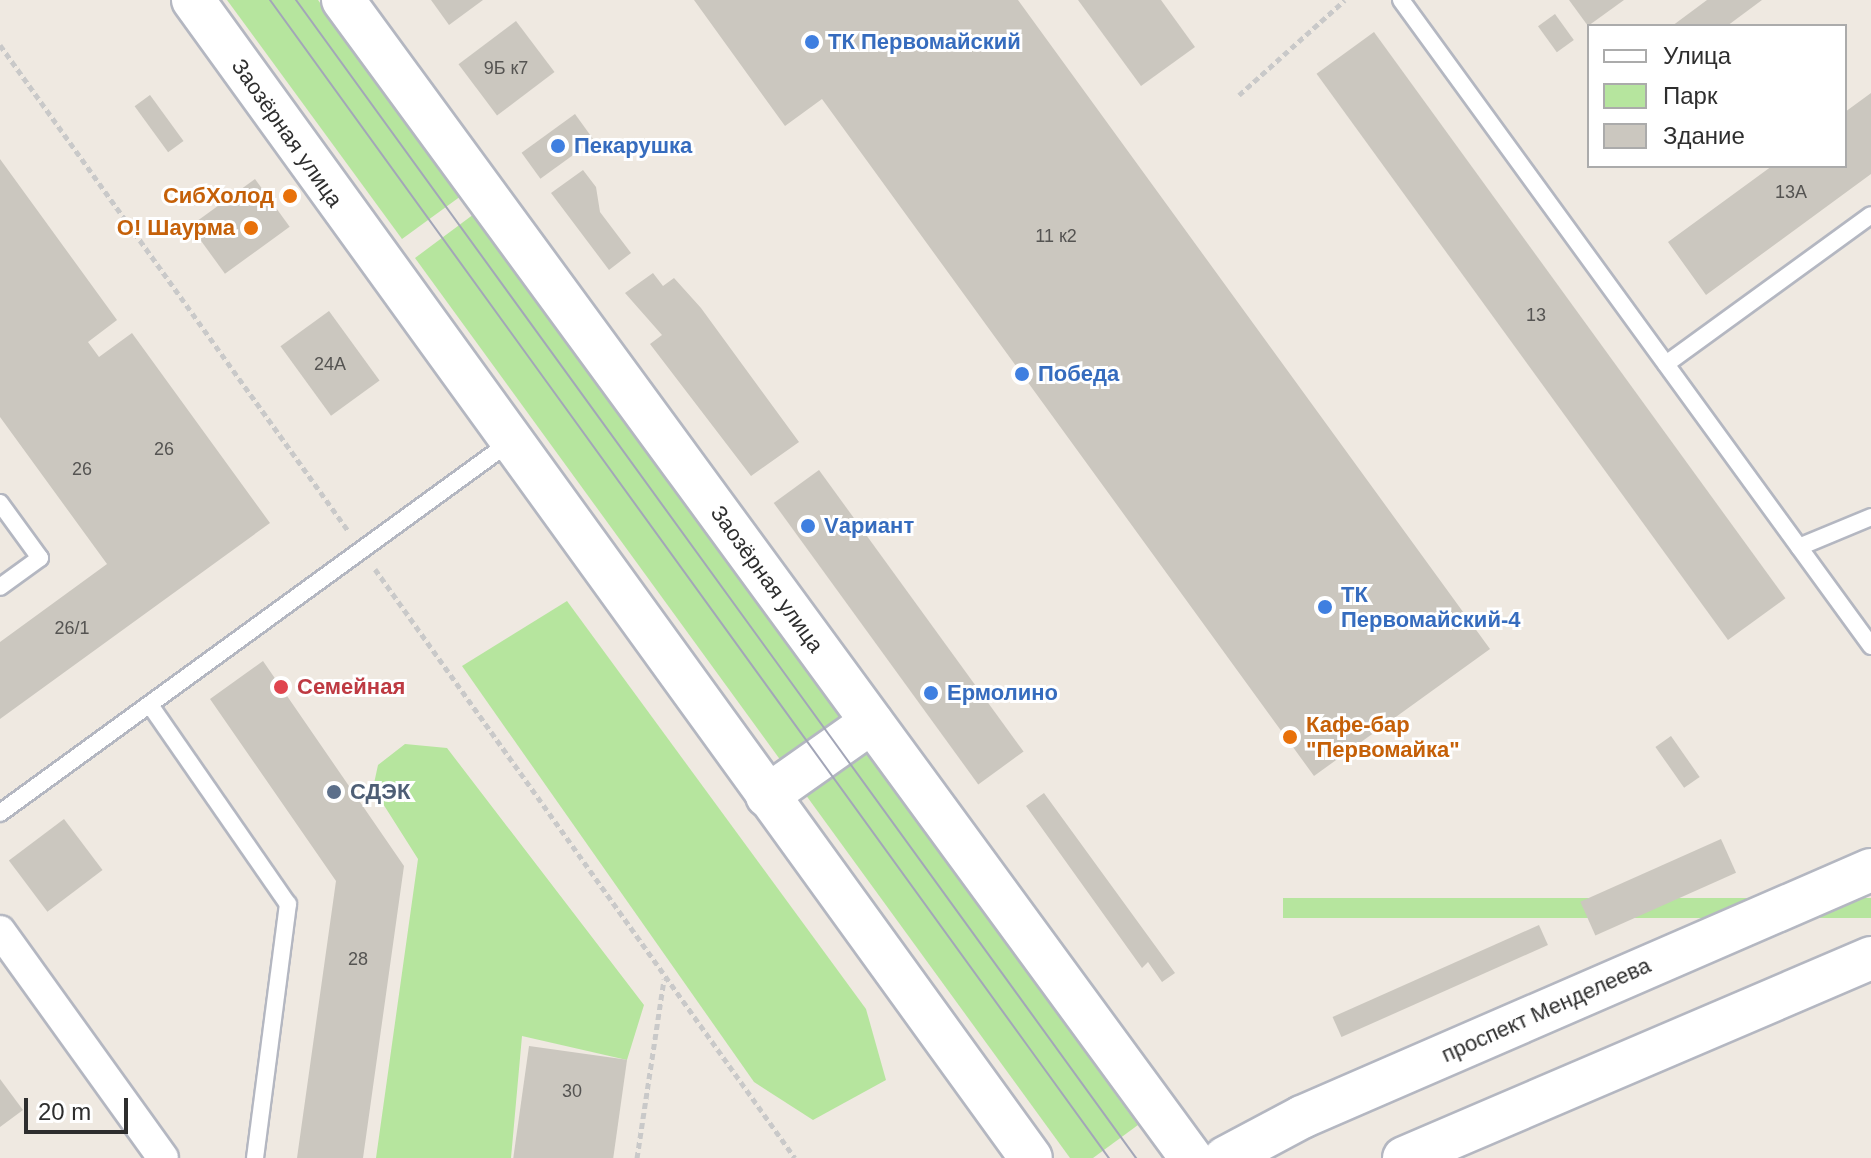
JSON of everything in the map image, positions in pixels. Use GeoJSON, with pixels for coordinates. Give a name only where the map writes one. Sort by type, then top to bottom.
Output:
{"type":"FeatureCollection","features":[{"type":"Feature","properties":{"kind":"main road","name":"Заозёрная улица"},"geometry":{"type":"LineString","coordinates":[[193,0],[1031,1158]]}},
{"type":"Feature","properties":{"kind":"main road","name":"Заозёрная улица"},"geometry":{"type":"LineString","coordinates":[[343,0],[1191,1158]]}},
{"type":"Feature","properties":{"kind":"main road"},"geometry":{"type":"LineString","coordinates":[[767,796],[872,722]]}},
{"type":"Feature","properties":{"kind":"main road","name":"проспект Менделеева"},"geometry":{"type":"LineString","coordinates":[[1225,1158],[1316,1111],[1871,870]]}},
{"type":"Feature","properties":{"kind":"main road"},"geometry":{"type":"LineString","coordinates":[[1404,1158],[1871,958]]}},
{"type":"Feature","properties":{"kind":"street"},"geometry":{"type":"LineString","coordinates":[[0,931],[163,1158]]}},
{"type":"Feature","properties":{"kind":"lane"},"geometry":{"type":"LineString","coordinates":[[1401,0],[1871,646]]}},
{"type":"Feature","properties":{"kind":"lane"},"geometry":{"type":"LineString","coordinates":[[1666,364],[1871,215]]}},
{"type":"Feature","properties":{"kind":"lane"},"geometry":{"type":"LineString","coordinates":[[0,813],[510,442]]}},
{"type":"Feature","properties":{"kind":"lane"},"geometry":{"type":"LineString","coordinates":[[0,503],[40,558],[0,587]]}},
{"type":"Feature","properties":{"kind":"lane"},"geometry":{"type":"LineString","coordinates":[[1799,547],[1871,517]]}},
{"type":"Feature","properties":{"kind":"lane"},"geometry":{"type":"LineString","coordinates":[[150,705],[288,904],[255,1158]]}},
{"type":"Feature","properties":{"kind":"path"},"geometry":{"type":"LineString","coordinates":[[1239,95],[1345,0]]}},
{"type":"Feature","properties":{"kind":"path"},"geometry":{"type":"LineString","coordinates":[[0,45],[362,550],[664,979],[795,1158]]}},
{"type":"Feature","properties":{"kind":"path"},"geometry":{"type":"LineString","coordinates":[[637,1158],[664,979]]}},
{"type":"Feature","properties":{"kind":"green space"},"geometry":{"type":"Polygon","coordinates":[[[227,0],[318,0],[461,196],[402,239],[227,0]]]}},
{"type":"Feature","properties":{"kind":"green space"},"geometry":{"type":"Polygon","coordinates":[[[474,214],[1138,1125],[1093,1158],[1070,1158],[415,258],[474,214]]]}},
{"type":"Feature","properties":{"kind":"green space"},"geometry":{"type":"Polygon","coordinates":[[[567,601],[866,1009],[886,1080],[813,1120],[754,1082],[462,666],[567,601]]]}},
{"type":"Feature","properties":{"kind":"green space"},"geometry":{"type":"Polygon","coordinates":[[[405,744],[447,748],[644,1005],[627,1060],[522,1036],[511,1158],[376,1158],[418,859],[373,788],[378,765],[405,744]]]}},
{"type":"Feature","properties":{"kind":"green space"},"geometry":{"type":"Polygon","coordinates":[[[1283,898],[1871,898],[1871,918],[1283,918],[1283,898]]]}},
{"type":"Feature","properties":{"kind":"building"},"geometry":{"type":"Polygon","coordinates":[[[431,0],[483,0],[449,25],[431,0]]]}},
{"type":"Feature","properties":{"kind":"building"},"geometry":{"type":"Polygon","coordinates":[[[694,0],[1018,0],[1490,649],[1314,776],[822,99],[785,126],[694,0]]]}},
{"type":"Feature","properties":{"kind":"building"},"geometry":{"type":"Polygon","coordinates":[[[1078,0],[1161,0],[1195,47],[1141,86],[1078,0]]]}},
{"type":"Feature","properties":{"kind":"building"},"geometry":{"type":"Polygon","coordinates":[[[1569,0],[1624,0],[1591,24],[1587,25],[1569,0]]]}},
{"type":"Feature","properties":{"kind":"building"},"geometry":{"type":"Polygon","coordinates":[[[1707,0],[1762,0],[1730,24],[1675,24],[1707,0]]]}},
{"type":"Feature","properties":{"kind":"building"},"geometry":{"type":"Polygon","coordinates":[[[1555,14],[1574,40],[1557,52],[1538,26],[1555,14]]]}},
{"type":"Feature","properties":{"kind":"building"},"geometry":{"type":"Polygon","coordinates":[[[516,21],[555,72],[497,115],[458,64],[516,21]]]}},
{"type":"Feature","properties":{"kind":"building"},"geometry":{"type":"Polygon","coordinates":[[[1374,32],[1785,598],[1728,640],[1317,74],[1374,32]]]}},
{"type":"Feature","properties":{"kind":"building"},"geometry":{"type":"Polygon","coordinates":[[[1871,93],[1871,174],[1706,295],[1668,242],[1769,168],[1847,168],[1847,111],[1871,93]]]}},
{"type":"Feature","properties":{"kind":"building"},"geometry":{"type":"Polygon","coordinates":[[[150,95],[184,141],[168,152],[135,106],[150,95]]]}},
{"type":"Feature","properties":{"kind":"building","name":"Пекарушка"},"geometry":{"type":"Polygon","coordinates":[[[575,114],[594,140],[540,179],[522,153],[575,114]]]}},
{"type":"Feature","properties":{"kind":"building"},"geometry":{"type":"Polygon","coordinates":[[[0,159],[117,320],[88,342],[99,357],[132,333],[270,523],[0,719],[0,642],[107,564],[0,417],[0,159]]]}},
{"type":"Feature","properties":{"kind":"building"},"geometry":{"type":"Polygon","coordinates":[[[583,170],[596,187],[600,212],[631,253],[609,270],[551,193],[583,170]]]}},
{"type":"Feature","properties":{"kind":"building"},"geometry":{"type":"Polygon","coordinates":[[[255,179],[290,227],[225,274],[190,226],[255,179]]]}},
{"type":"Feature","properties":{"kind":"building"},"geometry":{"type":"Polygon","coordinates":[[[653,273],[663,286],[674,278],[701,308],[799,442],[751,476],[650,344],[662,335],[625,293],[653,273]]]}},
{"type":"Feature","properties":{"kind":"building"},"geometry":{"type":"Polygon","coordinates":[[[329,311],[380,381],[331,416],[280,346],[329,311]]]}},
{"type":"Feature","properties":{"kind":"building"},"geometry":{"type":"Polygon","coordinates":[[[819,470],[1024,752],[978,784],[774,503],[819,470]]]}},
{"type":"Feature","properties":{"kind":"building"},"geometry":{"type":"Polygon","coordinates":[[[263,661],[404,866],[363,1158],[297,1158],[336,881],[210,699],[263,661]]]}},
{"type":"Feature","properties":{"kind":"building"},"geometry":{"type":"Polygon","coordinates":[[[1671,736],[1700,777],[1684,788],[1655,747],[1671,736]]]}},
{"type":"Feature","properties":{"kind":"building"},"geometry":{"type":"Polygon","coordinates":[[[1044,793],[1175,973],[1162,982],[1148,962],[1142,968],[1026,806],[1044,793]]]}},
{"type":"Feature","properties":{"kind":"building"},"geometry":{"type":"Polygon","coordinates":[[[64,819],[103,870],[47,912],[9,861],[64,819]]]}},
{"type":"Feature","properties":{"kind":"building"},"geometry":{"type":"Polygon","coordinates":[[[1721,839],[1736,873],[1595,935],[1580,902],[1721,839]]]}},
{"type":"Feature","properties":{"kind":"building"},"geometry":{"type":"Polygon","coordinates":[[[1539,925],[1548,945],[1341,1037],[1333,1017],[1539,925]]]}},
{"type":"Feature","properties":{"kind":"building"},"geometry":{"type":"Polygon","coordinates":[[[529,1046],[627,1060],[613,1158],[513,1158],[529,1046]]]}},
{"type":"Feature","properties":{"kind":"building"},"geometry":{"type":"Polygon","coordinates":[[[0,1079],[23,1110],[0,1127],[0,1079]]]}},
{"type":"Feature","properties":{"kind":"tram line"},"geometry":{"type":"LineString","coordinates":[[270,0],[1109,1158]]}},
{"type":"Feature","properties":{"kind":"tram line"},"geometry":{"type":"LineString","coordinates":[[296,0],[1136,1158]]}},
{"type":"Feature","properties":{"kind":"place","name":"ТК Первомайский"},"geometry":{"type":"Point","coordinates":[812,42]}},
{"type":"Feature","properties":{"kind":"place","name":"Пекарушка"},"geometry":{"type":"Point","coordinates":[558,146]}},
{"type":"Feature","properties":{"kind":"place","name":"СибХолод"},"geometry":{"type":"Point","coordinates":[290,196]}},
{"type":"Feature","properties":{"kind":"place","name":"О! Шаурма"},"geometry":{"type":"Point","coordinates":[251,228]}},
{"type":"Feature","properties":{"kind":"place","name":"Победа"},"geometry":{"type":"Point","coordinates":[1022,374]}},
{"type":"Feature","properties":{"kind":"place","name":"Vариант"},"geometry":{"type":"Point","coordinates":[808,526]}},
{"type":"Feature","properties":{"kind":"place","name":"ТК Первомайский-4"},"geometry":{"type":"Point","coordinates":[1325,607]}},
{"type":"Feature","properties":{"kind":"place","name":"Семейная"},"geometry":{"type":"Point","coordinates":[281,687]}},
{"type":"Feature","properties":{"kind":"place","name":"Ермолино"},"geometry":{"type":"Point","coordinates":[931,693]}},
{"type":"Feature","properties":{"kind":"place","name":"Кафе-бар \"Первомайка\""},"geometry":{"type":"Point","coordinates":[1290,737]}},
{"type":"Feature","properties":{"kind":"place","name":"СДЭК"},"geometry":{"type":"Point","coordinates":[334,792]}}]}
